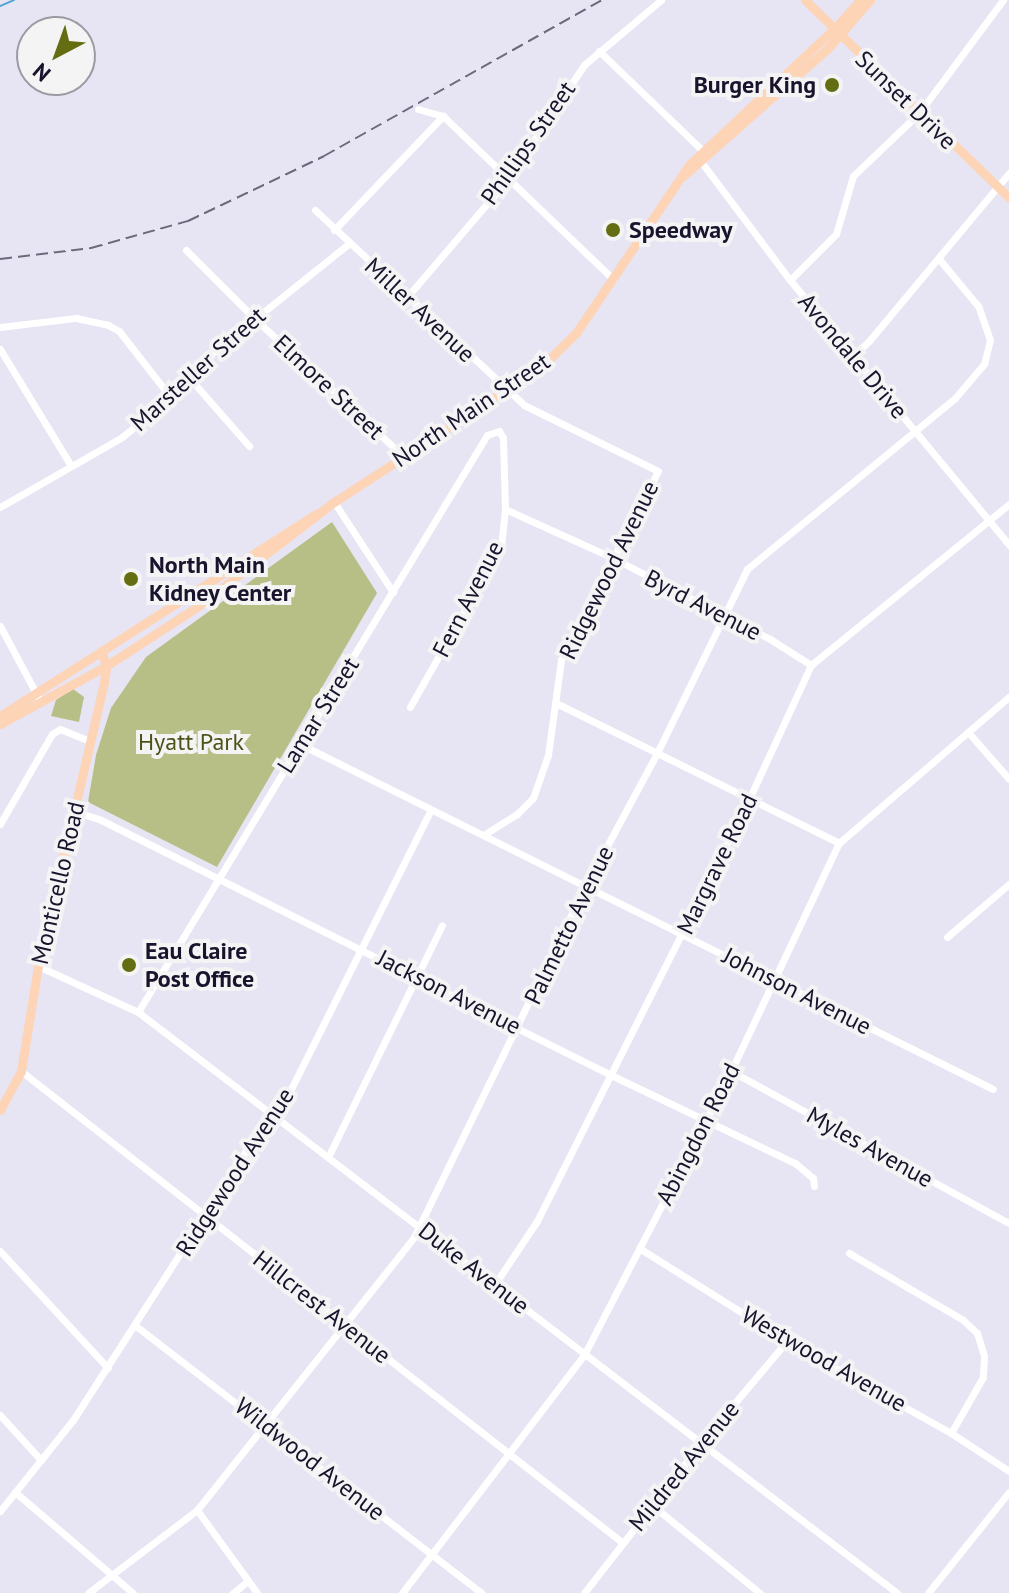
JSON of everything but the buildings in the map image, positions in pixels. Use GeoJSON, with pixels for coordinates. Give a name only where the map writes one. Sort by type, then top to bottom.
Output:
{"type":"FeatureCollection","features":[{"type":"Feature","properties":{"kind":"main road","name":"Sunset Drive"},"geometry":{"type":"LineString","coordinates":[[805,0],[1009,198]]}},
{"type":"Feature","properties":{"kind":"main road"},"geometry":{"type":"LineString","coordinates":[[837,31],[860,0]]}},
{"type":"Feature","properties":{"kind":"main road","name":"North Main Street"},"geometry":{"type":"LineString","coordinates":[[683,176],[702,163],[870,0]]}},
{"type":"Feature","properties":{"kind":"main road","name":"North Main Street"},"geometry":{"type":"LineString","coordinates":[[0,716],[106,666],[197,607],[330,506],[539,369],[566,344],[613,279],[657,208],[703,151],[837,31]]}},
{"type":"Feature","properties":{"kind":"main road","name":"North Main Street"},"geometry":{"type":"LineString","coordinates":[[0,724],[302,520],[330,506]]}},
{"type":"Feature","properties":{"kind":"main road","name":"Monticello Road"},"geometry":{"type":"LineString","coordinates":[[0,1110],[21,1071],[38,966],[106,666],[102,653]]}},
{"type":"Feature","properties":{"kind":"street","name":"Phillips Street"},"geometry":{"type":"LineString","coordinates":[[407,297],[508,179],[577,74],[599,51],[661,0]]}},
{"type":"Feature","properties":{"kind":"street"},"geometry":{"type":"LineString","coordinates":[[790,280],[836,234],[853,176],[919,113],[1003,0]]}},
{"type":"Feature","properties":{"kind":"street"},"geometry":{"type":"LineString","coordinates":[[599,51],[703,151]]}},
{"type":"Feature","properties":{"kind":"street"},"geometry":{"type":"LineString","coordinates":[[418,109],[443,116],[613,279]]}},
{"type":"Feature","properties":{"kind":"street"},"geometry":{"type":"LineString","coordinates":[[334,230],[443,116]]}},
{"type":"Feature","properties":{"kind":"street","name":"Avondale Drive"},"geometry":{"type":"LineString","coordinates":[[702,163],[790,280],[985,520],[1009,545]]}},
{"type":"Feature","properties":{"kind":"street"},"geometry":{"type":"LineString","coordinates":[[853,356],[939,259],[1009,173]]}},
{"type":"Feature","properties":{"kind":"street","name":"Miller Avenue"},"geometry":{"type":"LineString","coordinates":[[315,210],[524,405],[658,471]]}},
{"type":"Feature","properties":{"kind":"street","name":"Marsteller Street"},"geometry":{"type":"LineString","coordinates":[[0,507],[70,464],[122,437],[148,416],[186,374],[253,317],[348,244]]}},
{"type":"Feature","properties":{"kind":"street","name":"Elmore Street"},"geometry":{"type":"LineString","coordinates":[[186,250],[253,317],[404,457]]}},
{"type":"Feature","properties":{"kind":"street","name":"Palmetto Avenue"},"geometry":{"type":"LineString","coordinates":[[88,1593],[197,1510],[414,1237],[520,1028],[586,885],[657,753],[747,569],[955,398],[984,364],[990,340],[978,306],[939,259]]}},
{"type":"Feature","properties":{"kind":"street"},"geometry":{"type":"LineString","coordinates":[[0,327],[76,318],[108,325],[119,331],[168,394]]}},
{"type":"Feature","properties":{"kind":"street"},"geometry":{"type":"LineString","coordinates":[[0,349],[70,464]]}},
{"type":"Feature","properties":{"kind":"street"},"geometry":{"type":"LineString","coordinates":[[186,374],[249,446]]}},
{"type":"Feature","properties":{"kind":"street","name":"Lamar Street"},"geometry":{"type":"LineString","coordinates":[[138,1012],[487,435],[499,431],[503,438]]}},
{"type":"Feature","properties":{"kind":"street","name":"Fern Avenue"},"geometry":{"type":"LineString","coordinates":[[410,707],[501,546],[505,509],[503,438]]}},
{"type":"Feature","properties":{"kind":"street","name":"Ridgewood Avenue"},"geometry":{"type":"LineString","coordinates":[[485,834],[517,814],[533,798],[548,755],[561,660],[658,471]]}},
{"type":"Feature","properties":{"kind":"street","name":"Margrave Road"},"geometry":{"type":"LineString","coordinates":[[495,1284],[537,1221],[750,797],[811,665],[985,520],[1009,504]]}},
{"type":"Feature","properties":{"kind":"street"},"geometry":{"type":"LineString","coordinates":[[330,506],[393,592]]}},
{"type":"Feature","properties":{"kind":"street","name":"Byrd Avenue"},"geometry":{"type":"LineString","coordinates":[[505,509],[613,558],[770,639],[811,665]]}},
{"type":"Feature","properties":{"kind":"street"},"geometry":{"type":"LineString","coordinates":[[0,626],[40,698]]}},
{"type":"Feature","properties":{"kind":"street","name":"Abingdon Road"},"geometry":{"type":"LineString","coordinates":[[402,1593],[584,1355],[731,1071],[839,843],[1009,697]]}},
{"type":"Feature","properties":{"kind":"street"},"geometry":{"type":"LineString","coordinates":[[556,703],[839,843]]}},
{"type":"Feature","properties":{"kind":"street"},"geometry":{"type":"LineString","coordinates":[[0,824],[3,812],[52,734],[60,729],[90,741]]}},
{"type":"Feature","properties":{"kind":"street"},"geometry":{"type":"LineString","coordinates":[[968,732],[1009,779]]}},
{"type":"Feature","properties":{"kind":"street","name":"Johnson Avenue"},"geometry":{"type":"LineString","coordinates":[[300,744],[993,1089]]}},
{"type":"Feature","properties":{"kind":"street","name":"Ridgewood Avenue"},"geometry":{"type":"LineString","coordinates":[[0,1511],[108,1368],[262,1126],[283,1105],[431,810]]}},
{"type":"Feature","properties":{"kind":"street","name":"Jackson Avenue"},"geometry":{"type":"LineString","coordinates":[[74,811],[101,820],[217,880],[417,975],[611,1075],[795,1163],[813,1178],[814,1186]]}},
{"type":"Feature","properties":{"kind":"street"},"geometry":{"type":"LineString","coordinates":[[947,937],[1009,884]]}},
{"type":"Feature","properties":{"kind":"street"},"geometry":{"type":"LineString","coordinates":[[329,1155],[442,925]]}},
{"type":"Feature","properties":{"kind":"street","name":"Duke Avenue"},"geometry":{"type":"LineString","coordinates":[[38,966],[138,1012],[329,1155],[584,1355],[897,1593]]}},
{"type":"Feature","properties":{"kind":"street","name":"Hillcrest Avenue"},"geometry":{"type":"LineString","coordinates":[[21,1071],[623,1543]]}},
{"type":"Feature","properties":{"kind":"street","name":"Myles Avenue"},"geometry":{"type":"LineString","coordinates":[[731,1071],[1009,1223]]}},
{"type":"Feature","properties":{"kind":"street","name":"Westwood Avenue"},"geometry":{"type":"LineString","coordinates":[[639,1248],[787,1341],[951,1433],[1009,1471]]}},
{"type":"Feature","properties":{"kind":"street"},"geometry":{"type":"LineString","coordinates":[[0,1251],[108,1368]]}},
{"type":"Feature","properties":{"kind":"street"},"geometry":{"type":"LineString","coordinates":[[849,1253],[963,1320],[977,1333],[984,1356],[983,1377],[951,1433]]}},
{"type":"Feature","properties":{"kind":"street","name":"Wildwood Avenue"},"geometry":{"type":"LineString","coordinates":[[136,1326],[482,1593]]}},
{"type":"Feature","properties":{"kind":"street","name":"Mildred Avenue"},"geometry":{"type":"LineString","coordinates":[[584,1593],[701,1443],[787,1341]]}},
{"type":"Feature","properties":{"kind":"street"},"geometry":{"type":"LineString","coordinates":[[0,1415],[41,1460]]}},
{"type":"Feature","properties":{"kind":"street"},"geometry":{"type":"LineString","coordinates":[[15,1492],[133,1593]]}},
{"type":"Feature","properties":{"kind":"street"},"geometry":{"type":"LineString","coordinates":[[928,1593],[1009,1492]]}},
{"type":"Feature","properties":{"kind":"street"},"geometry":{"type":"LineString","coordinates":[[652,1505],[760,1593]]}},
{"type":"Feature","properties":{"kind":"street"},"geometry":{"type":"LineString","coordinates":[[197,1510],[257,1593]]}},
{"type":"Feature","properties":{"kind":"street"},"geometry":{"type":"LineString","coordinates":[[233,1593],[248,1581]]}},
{"type":"Feature","properties":{"kind":"green space","name":"Hyatt Park"},"geometry":{"type":"Polygon","coordinates":[[[332,522],[377,593],[217,867],[88,802],[96,755],[111,708],[146,657],[332,522]]]}},
{"type":"Feature","properties":{"kind":"green space"},"geometry":{"type":"Polygon","coordinates":[[[73,689],[84,697],[79,722],[51,716],[56,700],[73,689]]]}},
{"type":"Feature","properties":{"kind":"waterway"},"geometry":{"type":"LineString","coordinates":[[0,6],[14,0]]}},
{"type":"Feature","properties":{"kind":"railway"},"geometry":{"type":"LineString","coordinates":[[0,259],[91,248],[188,221],[324,156],[602,0]]}},
{"type":"Feature","properties":{"kind":"place","name":"Burger King"},"geometry":{"type":"Point","coordinates":[832,85]}},
{"type":"Feature","properties":{"kind":"place","name":"Speedway"},"geometry":{"type":"Point","coordinates":[613,230]}},
{"type":"Feature","properties":{"kind":"place","name":"North Main Kidney Center"},"geometry":{"type":"Point","coordinates":[131,579]}},
{"type":"Feature","properties":{"kind":"place","name":"Eau Claire Post Office"},"geometry":{"type":"Point","coordinates":[129,965]}}]}
